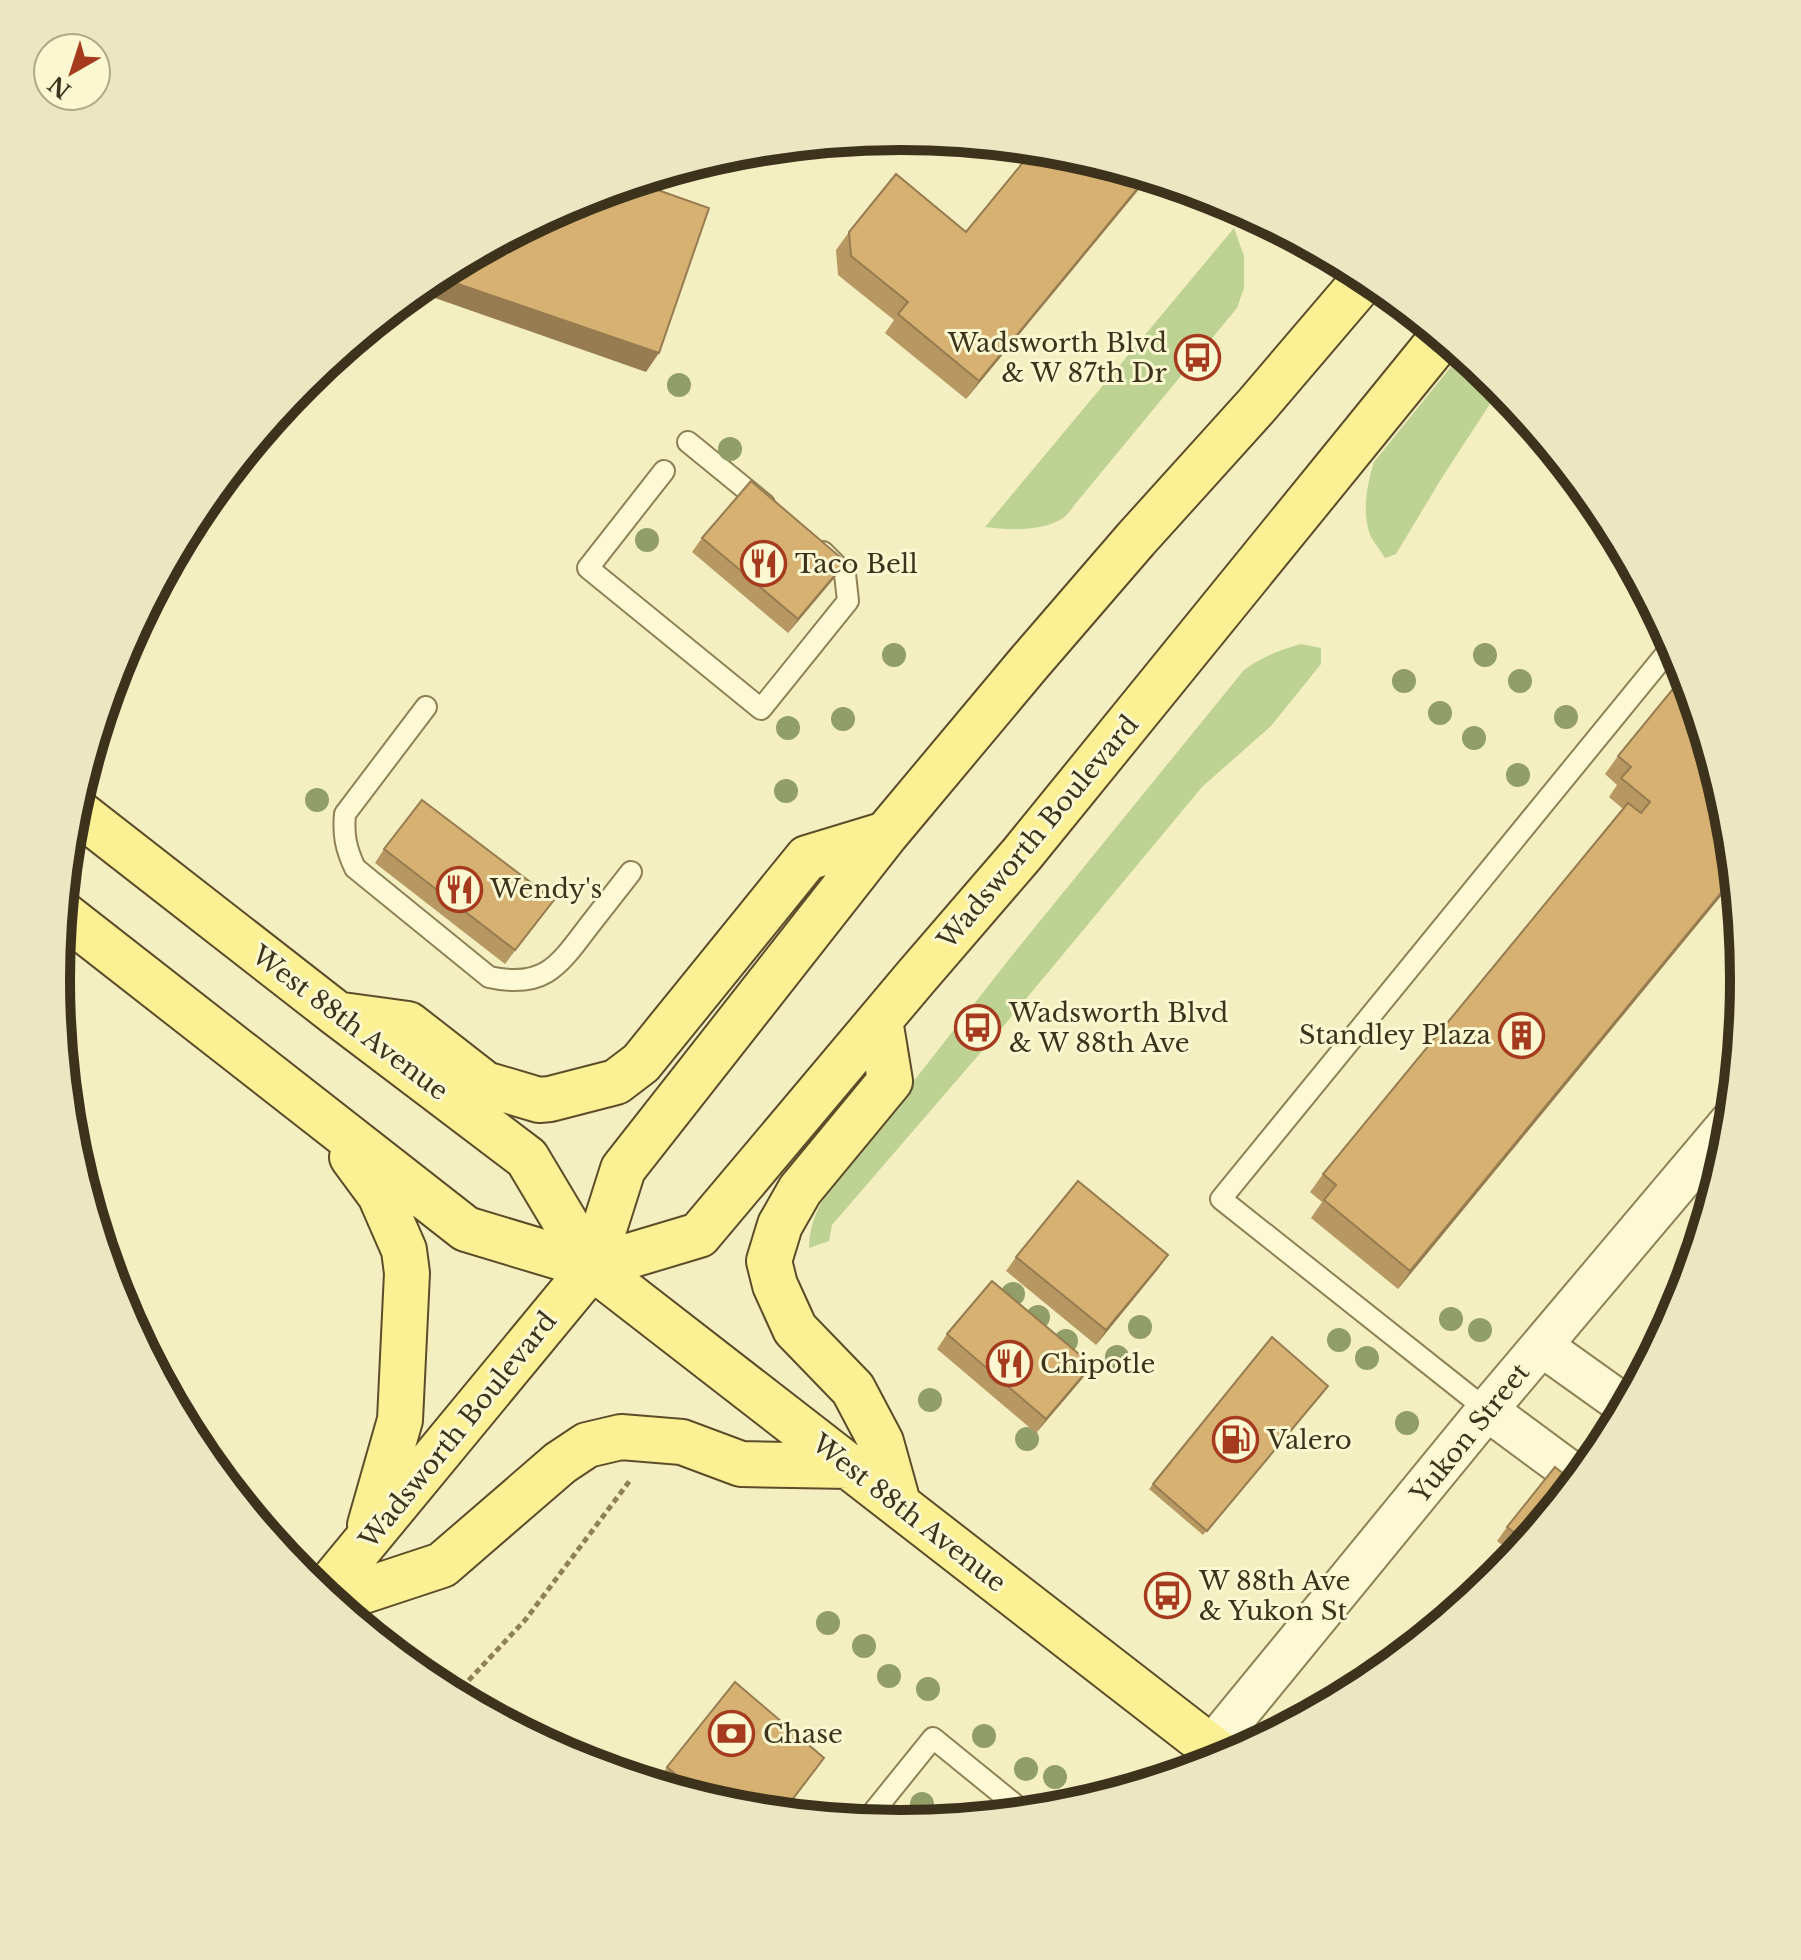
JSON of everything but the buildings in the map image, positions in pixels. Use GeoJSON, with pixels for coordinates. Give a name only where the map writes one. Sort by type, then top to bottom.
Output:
{"type":"FeatureCollection","features":[{"type":"Feature","properties":{"kind":"main road","name":"Wadsworth Boulevard"},"geometry":{"type":"LineString","coordinates":[[331,1584],[592,1267],[623,1169],[886,834],[1097,584],[1358,287]]}},
{"type":"Feature","properties":{"kind":"main road","name":"Wadsworth Boulevard"},"geometry":{"type":"LineString","coordinates":[[592,1267],[699,1235],[1022,854],[1435,345]]}},
{"type":"Feature","properties":{"kind":"main road","name":"West 88th Avenue"},"geometry":{"type":"LineString","coordinates":[[86,818],[527,1158],[592,1267],[1213,1749]]}},
{"type":"Feature","properties":{"kind":"main road"},"geometry":{"type":"LineString","coordinates":[[337,1014],[408,1024],[485,1084],[539,1100],[616,1082],[641,1063],[807,858],[886,834]]}},
{"type":"Feature","properties":{"kind":"main road","name":"West 88th Avenue"},"geometry":{"type":"LineString","coordinates":[[72,921],[466,1229],[592,1267]]}},
{"type":"Feature","properties":{"kind":"main road"},"geometry":{"type":"LineString","coordinates":[[880,1020],[890,1081],[800,1190],[780,1225],[769,1261],[775,1285],[795,1329],[853,1389],[881,1442],[898,1503]]}},
{"type":"Feature","properties":{"kind":"main road"},"geometry":{"type":"LineString","coordinates":[[319,1115],[380,1195],[404,1250],[407,1273],[400,1420],[365,1543]]}},
{"type":"Feature","properties":{"kind":"main road"},"geometry":{"type":"LineString","coordinates":[[345,1597],[442,1565],[560,1463],[587,1445],[621,1437],[682,1442],[741,1464],[851,1466]]}},
{"type":"Feature","properties":{"kind":"street","name":"Yukon Street"},"geometry":{"type":"LineString","coordinates":[[1225,1744],[1487,1410],[1715,1140]]}},
{"type":"Feature","properties":{"kind":"street"},"geometry":{"type":"LineString","coordinates":[[1542,1346],[1617,1400]]}},
{"type":"Feature","properties":{"kind":"street"},"geometry":{"type":"LineString","coordinates":[[1487,1410],[1570,1471]]}},
{"type":"Feature","properties":{"kind":"lane"},"geometry":{"type":"LineString","coordinates":[[688,442],[773,512]]}},
{"type":"Feature","properties":{"kind":"lane"},"geometry":{"type":"LineString","coordinates":[[664,471],[588,568],[761,709],[848,601],[845,574],[810,541]]}},
{"type":"Feature","properties":{"kind":"lane"},"geometry":{"type":"LineString","coordinates":[[1487,1410],[1221,1199],[1665,655]]}},
{"type":"Feature","properties":{"kind":"lane"},"geometry":{"type":"LineString","coordinates":[[426,707],[345,814],[343,830],[346,851],[355,868],[489,977],[511,982],[528,980],[562,962],[631,872]]}},
{"type":"Feature","properties":{"kind":"lane"},"geometry":{"type":"LineString","coordinates":[[875,1810],[933,1738],[1012,1803]]}},
{"type":"Feature","properties":{"kind":"path"},"geometry":{"type":"LineString","coordinates":[[463,1686],[526,1619],[637,1471]]}},
{"type":"Feature","properties":{"kind":"green space"},"geometry":{"type":"Polygon","coordinates":[[[1234,228],[1244,256],[1244,288],[1237,308],[1070,511],[1055,523],[1035,528],[985,527],[1234,228]]]}},
{"type":"Feature","properties":{"kind":"green space"},"geometry":{"type":"Polygon","coordinates":[[[1455,362],[1493,399],[1396,554],[1385,558],[1371,537],[1366,519],[1367,489],[1374,462],[1455,362]]]}},
{"type":"Feature","properties":{"kind":"green space"},"geometry":{"type":"Polygon","coordinates":[[[1301,644],[1321,648],[1321,664],[1271,726],[1202,787],[1001,1029],[832,1225],[829,1241],[809,1248],[815,1216],[830,1188],[1010,958],[1244,670],[1271,654],[1301,644]]]}},
{"type":"Feature","properties":{"kind":"place","name":"Wadsworth Blvd & W 87th Dr"},"geometry":{"type":"Point","coordinates":[1198,358]}},
{"type":"Feature","properties":{"kind":"place","name":"Taco Bell"},"geometry":{"type":"Point","coordinates":[764,564]}},
{"type":"Feature","properties":{"kind":"place","name":"Wendy's"},"geometry":{"type":"Point","coordinates":[459,889]}},
{"type":"Feature","properties":{"kind":"place","name":"Wadsworth Blvd & W 88th Ave"},"geometry":{"type":"Point","coordinates":[978,1028]}},
{"type":"Feature","properties":{"kind":"place","name":"Standley Plaza"},"geometry":{"type":"Point","coordinates":[1522,1035]}},
{"type":"Feature","properties":{"kind":"place","name":"Chipotle"},"geometry":{"type":"Point","coordinates":[1009,1364]}},
{"type":"Feature","properties":{"kind":"place","name":"Valero"},"geometry":{"type":"Point","coordinates":[1236,1440]}},
{"type":"Feature","properties":{"kind":"place","name":"W 88th Ave & Yukon St"},"geometry":{"type":"Point","coordinates":[1168,1596]}},
{"type":"Feature","properties":{"kind":"place","name":"Chase"},"geometry":{"type":"Point","coordinates":[732,1734]}}]}
